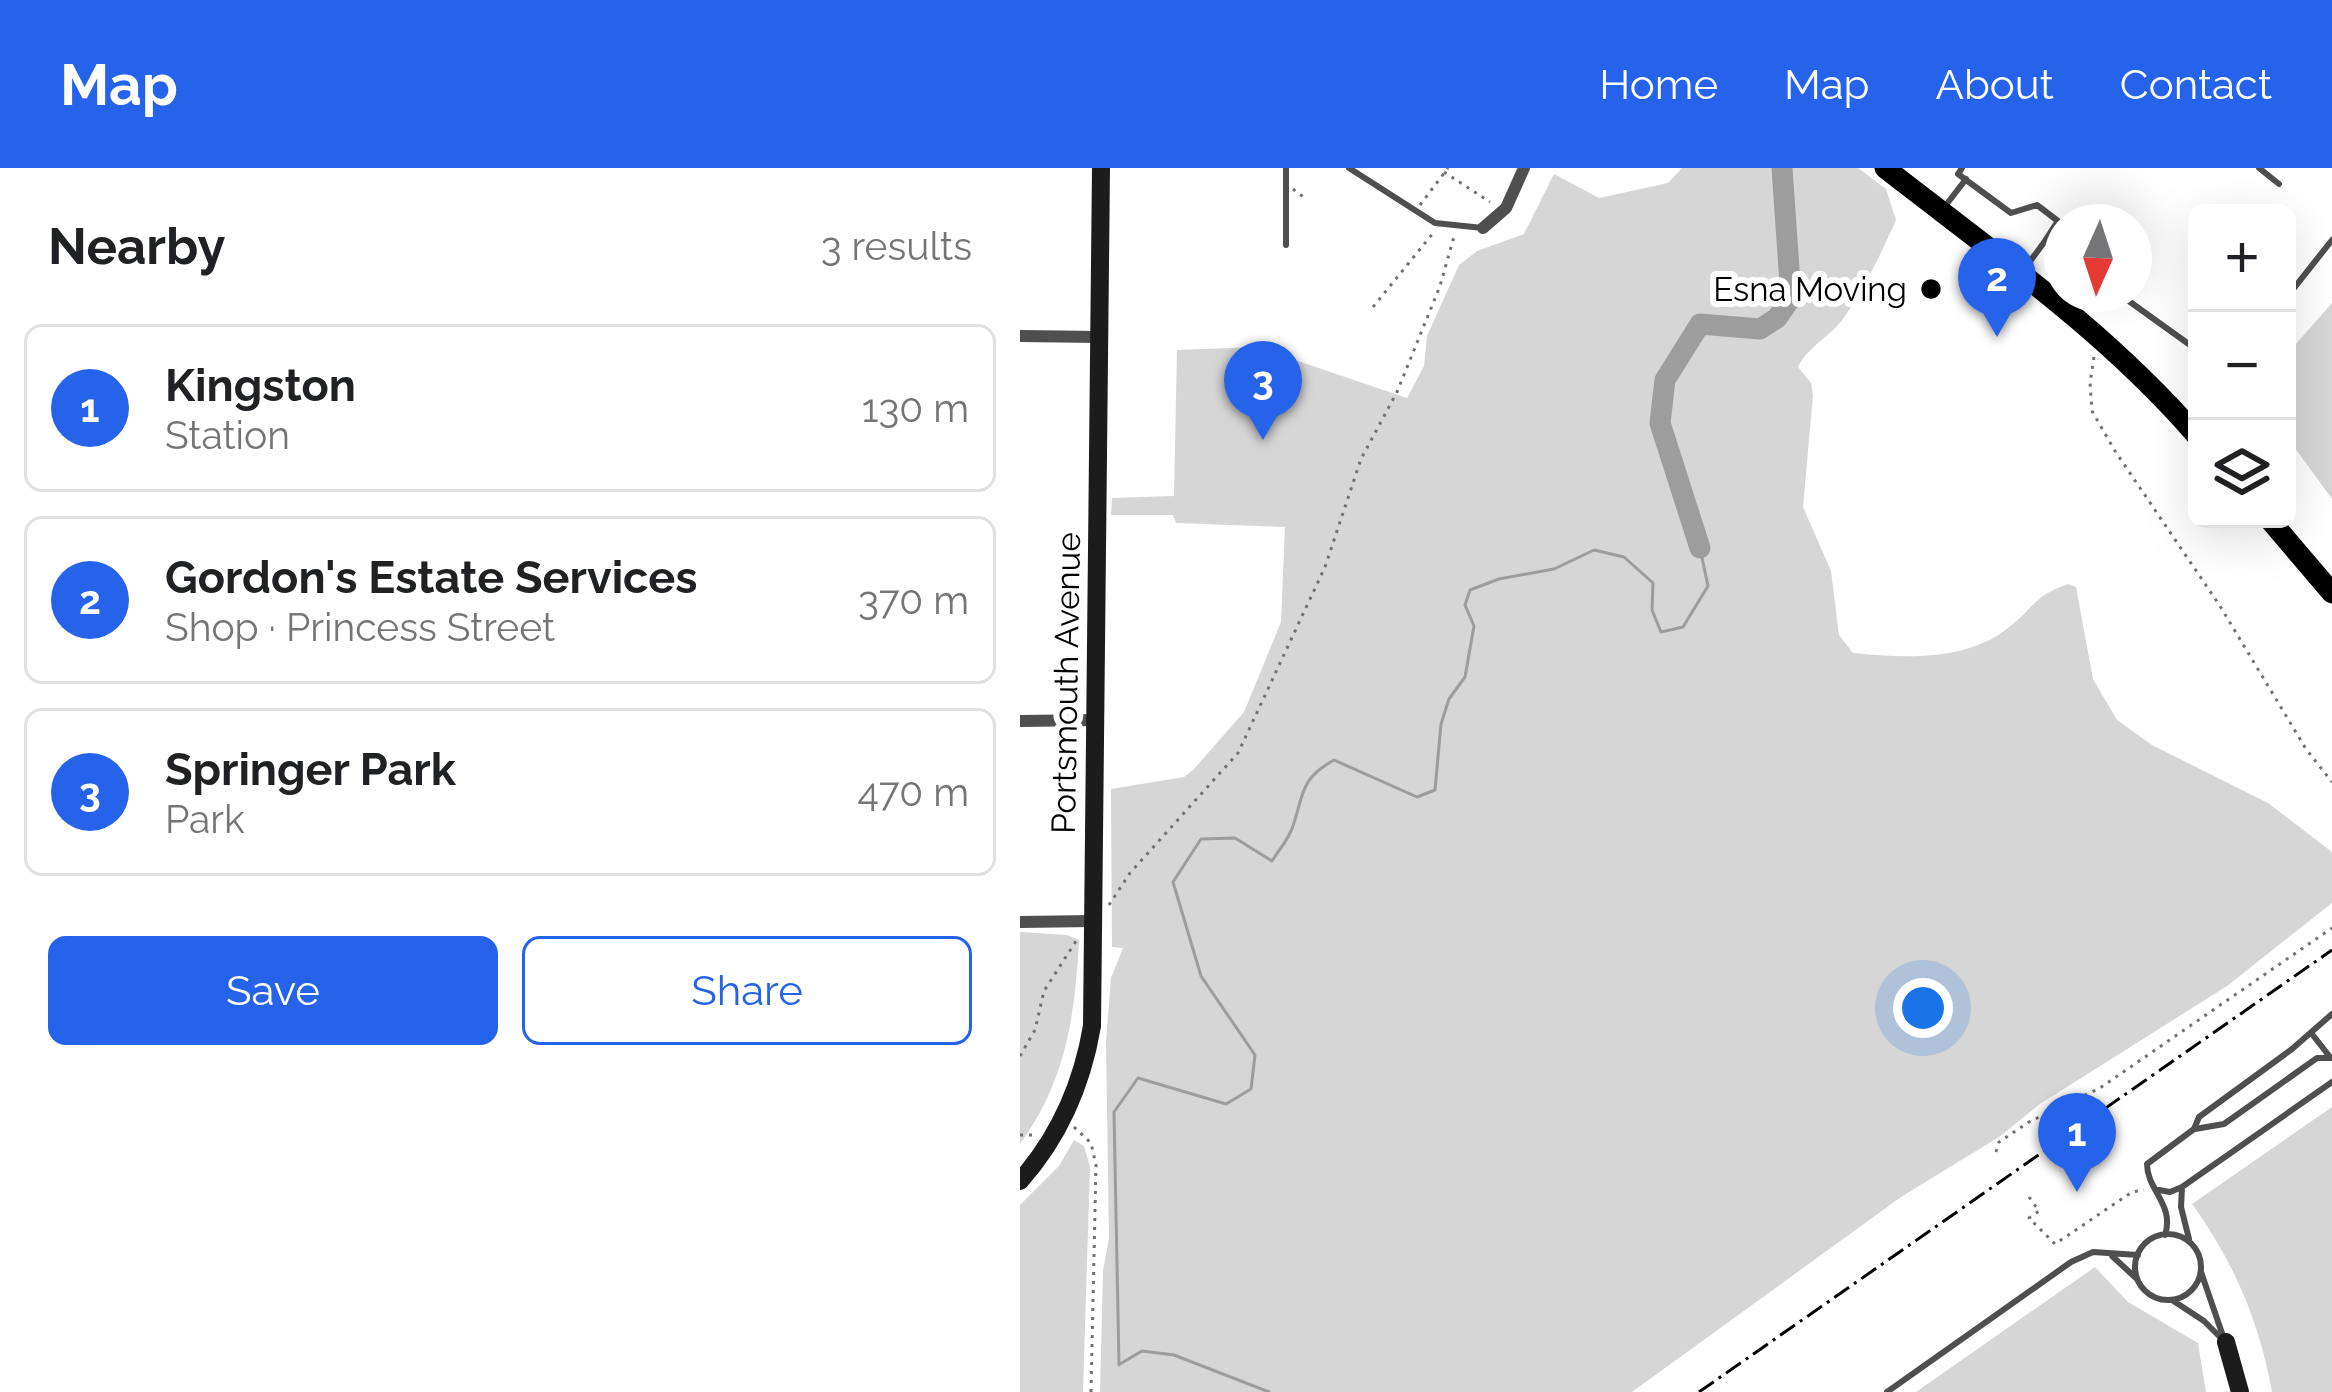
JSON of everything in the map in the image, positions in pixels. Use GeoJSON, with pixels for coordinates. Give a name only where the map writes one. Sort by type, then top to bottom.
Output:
{"type":"FeatureCollection","features":[{"type":"Feature","properties":{"kind":"main road","name":"Portsmouth Avenue"},"geometry":{"type":"LineString","coordinates":[[1020,1181],[1058,1129],[1084,1065],[1095,996],[1100,917],[1096,720],[1101,168]]}},
{"type":"Feature","properties":{"kind":"main road"},"geometry":{"type":"LineString","coordinates":[[1885,168],[2100,334],[2188,425]]}},
{"type":"Feature","properties":{"kind":"main road"},"geometry":{"type":"LineString","coordinates":[[2277,528],[2332,592]]}},
{"type":"Feature","properties":{"kind":"main road"},"geometry":{"type":"LineString","coordinates":[[2226,1342],[2240,1392]]}},
{"type":"Feature","properties":{"kind":"street"},"geometry":{"type":"LineString","coordinates":[[1483,228],[1506,208],[1524,168]]}},
{"type":"Feature","properties":{"kind":"street"},"geometry":{"type":"LineString","coordinates":[[1020,336],[1099,337]]}},
{"type":"Feature","properties":{"kind":"street"},"geometry":{"type":"LineString","coordinates":[[1020,721],[1096,720]]}},
{"type":"Feature","properties":{"kind":"street"},"geometry":{"type":"LineString","coordinates":[[1020,922],[1100,917]]}},
{"type":"Feature","properties":{"kind":"lane"},"geometry":{"type":"LineString","coordinates":[[1286,168],[1286,245]]}},
{"type":"Feature","properties":{"kind":"lane"},"geometry":{"type":"LineString","coordinates":[[1349,168],[1440,224],[1483,228]]}},
{"type":"Feature","properties":{"kind":"lane"},"geometry":{"type":"LineString","coordinates":[[1962,168],[1958,174],[2011,213],[2037,205],[2044,210]]}},
{"type":"Feature","properties":{"kind":"lane"},"geometry":{"type":"LineString","coordinates":[[2259,168],[2279,184]]}},
{"type":"Feature","properties":{"kind":"lane"},"geometry":{"type":"LineString","coordinates":[[1941,212],[1966,179]]}},
{"type":"Feature","properties":{"kind":"lane"},"geometry":{"type":"LineString","coordinates":[[2296,285],[2332,239]]}},
{"type":"Feature","properties":{"kind":"lane"},"geometry":{"type":"LineString","coordinates":[[2021,274],[2044,242]]}},
{"type":"Feature","properties":{"kind":"lane"},"geometry":{"type":"LineString","coordinates":[[2144,312],[2188,344]]}},
{"type":"Feature","properties":{"kind":"lane"},"geometry":{"type":"LineString","coordinates":[[2194,1129],[2199,1117],[2332,1014]]}},
{"type":"Feature","properties":{"kind":"lane"},"geometry":{"type":"LineString","coordinates":[[2311,1033],[2331,1059]]}},
{"type":"Feature","properties":{"kind":"lane"},"geometry":{"type":"LineString","coordinates":[[2165,1235],[2168,1215],[2146,1173],[2147,1164],[2194,1129],[2224,1124],[2317,1058],[2331,1059]]}},
{"type":"Feature","properties":{"kind":"lane"},"geometry":{"type":"LineString","coordinates":[[2156,1189],[2170,1192],[2182,1186],[2332,1082]]}},
{"type":"Feature","properties":{"kind":"lane"},"geometry":{"type":"LineString","coordinates":[[2182,1186],[2181,1207],[2190,1242],[2201,1261],[2226,1342]]}},
{"type":"Feature","properties":{"kind":"lane"},"geometry":{"type":"LineString","coordinates":[[2138,1279],[2138,1255],[2149,1240],[2165,1235],[2190,1242]]}},
{"type":"Feature","properties":{"kind":"lane"},"geometry":{"type":"LineString","coordinates":[[1887,1392],[2071,1262],[2093,1252],[2138,1255]]}},
{"type":"Feature","properties":{"kind":"lane"},"geometry":{"type":"LineString","coordinates":[[2109,1254],[2151,1295],[2172,1300],[2226,1342]]}},
{"type":"Feature","properties":{"kind":"lane"},"geometry":{"type":"LineString","coordinates":[[2172,1300],[2191,1292],[2201,1272]]}},
{"type":"Feature","properties":{"kind":"path"},"geometry":{"type":"LineString","coordinates":[[1415,211],[1446,170],[1490,202]]}},
{"type":"Feature","properties":{"kind":"path"},"geometry":{"type":"LineString","coordinates":[[1373,307],[1440,224]]}},
{"type":"Feature","properties":{"kind":"path"},"geometry":{"type":"LineString","coordinates":[[1100,917],[1130,873],[1238,753],[1325,567],[1360,459],[1397,392],[1440,286],[1457,226]]}},
{"type":"Feature","properties":{"kind":"path"},"geometry":{"type":"LineString","coordinates":[[2096,348],[2090,383],[2092,411],[2220,606],[2306,749],[2332,782]]}},
{"type":"Feature","properties":{"kind":"path"},"geometry":{"type":"LineString","coordinates":[[1996,1152],[1999,1142],[2100,1088],[2332,928]]}},
{"type":"Feature","properties":{"kind":"path"},"geometry":{"type":"LineString","coordinates":[[1020,1056],[1035,1030],[1044,991],[1078,936]]}},
{"type":"Feature","properties":{"kind":"path"},"geometry":{"type":"LineString","coordinates":[[1072,1126],[1087,1137],[1096,1157],[1091,1392]]}},
{"type":"Feature","properties":{"kind":"path"},"geometry":{"type":"LineString","coordinates":[[1020,1135],[1038,1135]]}},
{"type":"Feature","properties":{"kind":"path"},"geometry":{"type":"LineString","coordinates":[[2029,1197],[2039,1211],[2029,1218],[2055,1244],[2132,1192],[2156,1189]]}},
{"type":"Feature","properties":{"kind":"shaded area"},"geometry":{"type":"Polygon","coordinates":[[[1682,168],[1858,168],[1886,189],[1896,220],[1879,257],[1845,316],[1798,367],[1811,383],[1813,395],[1803,507],[1831,571],[1839,635],[1853,653],[1934,655],[1973,647],[2008,628],[2047,594],[2068,584],[2076,587],[2093,679],[2117,720],[2152,745],[2268,803],[2332,852],[2332,903],[2227,986],[1901,1197],[1632,1392],[1100,1392],[1103,1271],[1109,1238],[1106,1043],[1111,978],[1123,948],[1112,947],[1111,789],[1184,777],[1194,769],[1244,712],[1281,622],[1285,527],[1176,523],[1173,515],[1111,515],[1112,498],[1174,496],[1177,350],[1257,347],[1407,398],[1424,366],[1427,336],[1459,265],[1477,251],[1524,234],[1554,174],[1599,198],[1668,183],[1682,168]]]}},
{"type":"Feature","properties":{"kind":"shaded area"},"geometry":{"type":"Polygon","coordinates":[[[2332,303],[2332,499],[2296,449],[2296,344],[2332,303]]]}},
{"type":"Feature","properties":{"kind":"shaded area"},"geometry":{"type":"Polygon","coordinates":[[[1020,932],[1079,940],[1075,995],[1058,1072],[1020,1144],[1020,932]]]}},
{"type":"Feature","properties":{"kind":"shaded area"},"geometry":{"type":"Polygon","coordinates":[[[2332,1107],[2332,1392],[2272,1392],[2243,1293],[2192,1204],[2332,1107]]]}},
{"type":"Feature","properties":{"kind":"shaded area"},"geometry":{"type":"Polygon","coordinates":[[[1074,1140],[1084,1146],[1090,1167],[1083,1392],[1020,1392],[1020,1205],[1059,1166],[1074,1140]]]}},
{"type":"Feature","properties":{"kind":"shaded area"},"geometry":{"type":"Polygon","coordinates":[[[2095,1267],[2128,1302],[2198,1343],[2206,1392],[1916,1392],[2095,1267]]]}},
{"type":"Feature","properties":{"kind":"waterway"},"geometry":{"type":"LineString","coordinates":[[1700,548],[1660,423],[1665,380],[1700,324],[1760,329],[1777,318],[1791,298],[1782,168]]}},
{"type":"Feature","properties":{"kind":"waterway"},"geometry":{"type":"LineString","coordinates":[[1119,1365],[1114,1112],[1138,1078],[1226,1104],[1251,1089],[1255,1055],[1201,976],[1173,882],[1201,839],[1235,838],[1272,861],[1291,831],[1309,781],[1334,760],[1417,797],[1435,790],[1441,724],[1449,699],[1465,677],[1474,626],[1465,605],[1470,590],[1499,579],[1554,569],[1594,550],[1624,557],[1653,583],[1652,610],[1661,632],[1683,627],[1708,586],[1700,548]]}},
{"type":"Feature","properties":{"kind":"waterway"},"geometry":{"type":"LineString","coordinates":[[1120,1364],[1142,1351],[1174,1355],[1269,1392]]}},
{"type":"Feature","properties":{"kind":"railway"},"geometry":{"type":"LineString","coordinates":[[1699,1392],[2332,950]]}},
{"type":"Feature","properties":{"kind":"place","name":"Esna Moving"},"geometry":{"type":"Point","coordinates":[1931,289]}},
{"type":"Feature","properties":{"kind":"place","name":"Gordon's Estate Services"},"geometry":{"type":"Point","coordinates":[1997,337]}},
{"type":"Feature","properties":{"kind":"place","name":"Springer Park"},"geometry":{"type":"Point","coordinates":[1263,440]}},
{"type":"Feature","properties":{"kind":"place","name":"Kingston"},"geometry":{"type":"Point","coordinates":[2077,1192]}}]}
